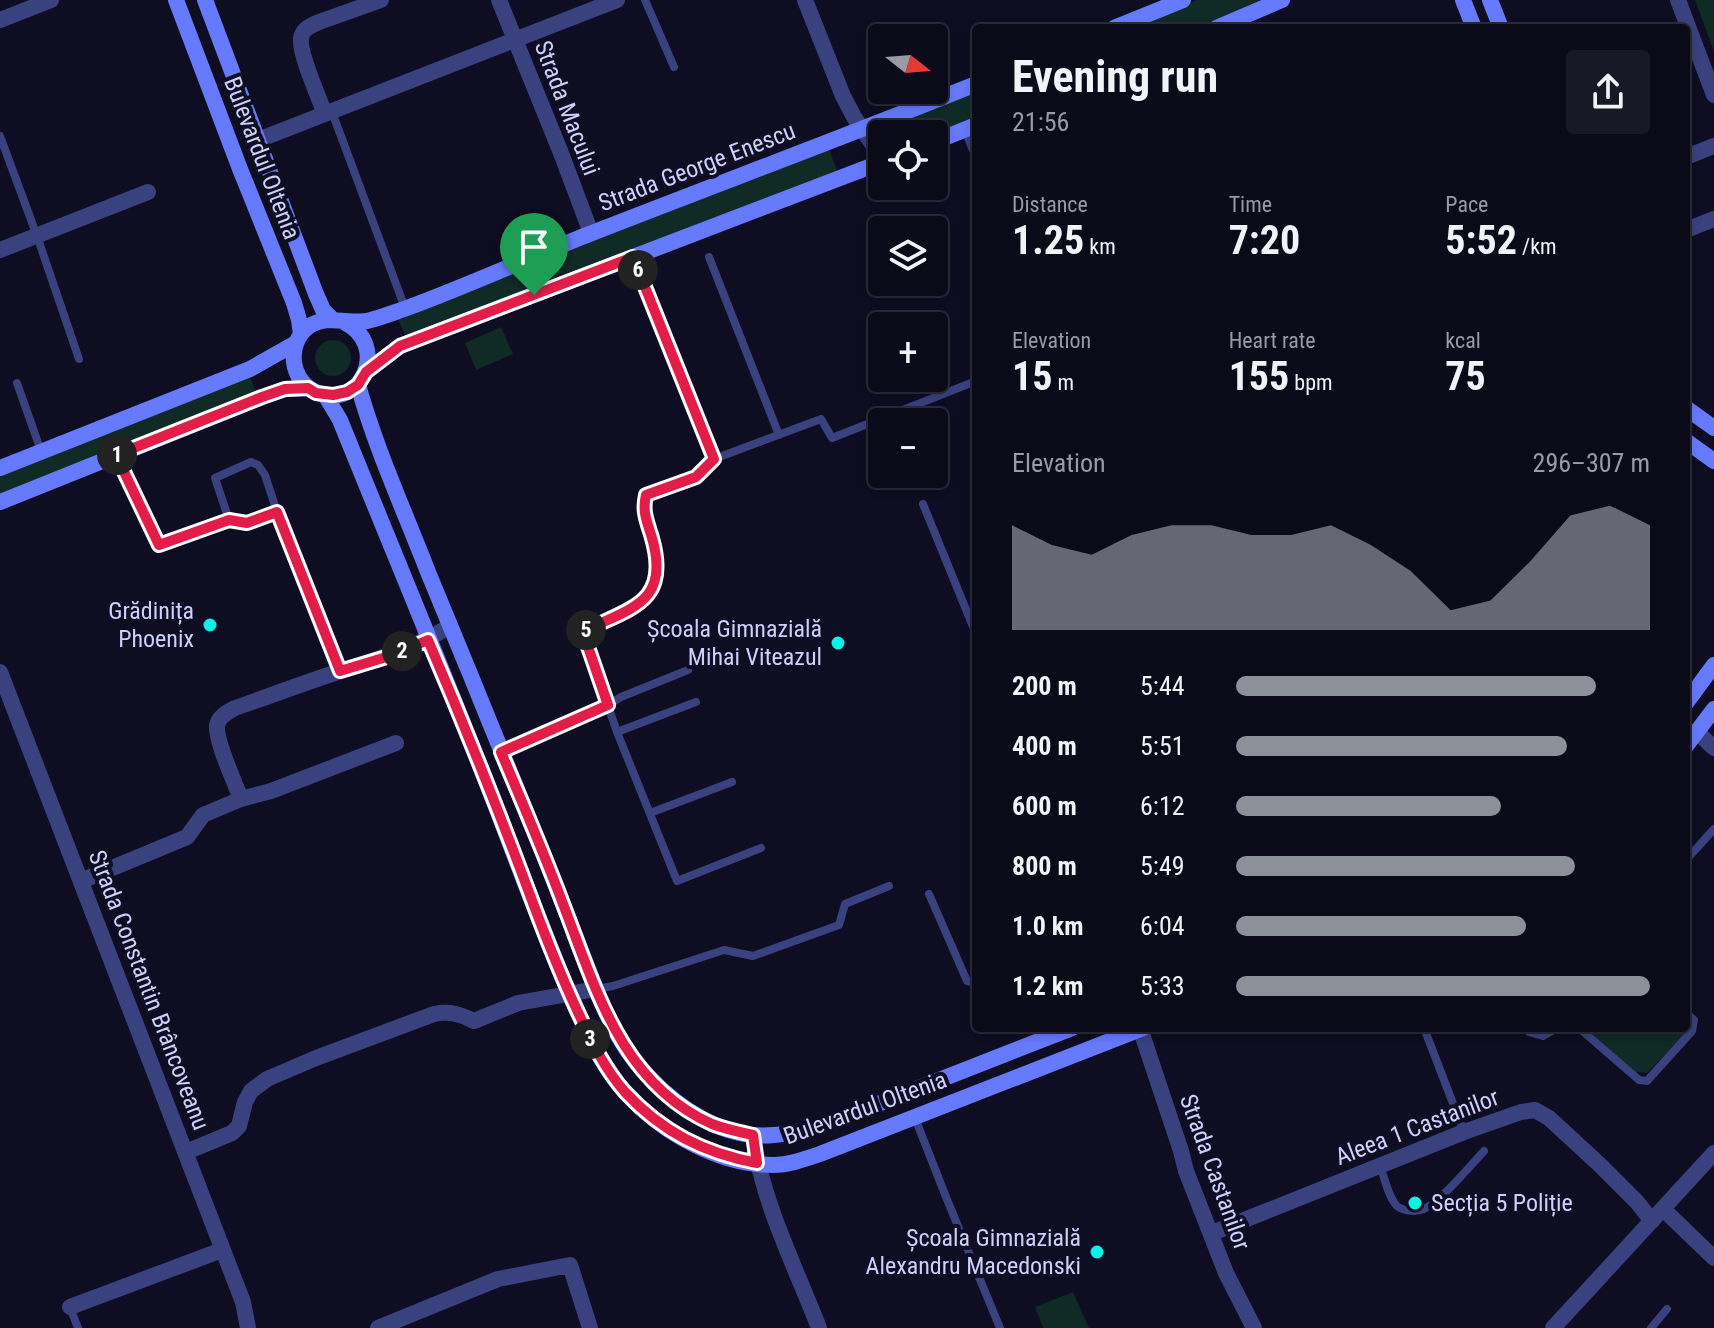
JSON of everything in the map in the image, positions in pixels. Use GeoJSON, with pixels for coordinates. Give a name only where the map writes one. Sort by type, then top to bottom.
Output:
{"type":"FeatureCollection","features":[{"type":"Feature","properties":{"kind":"street","name":"Bulevardul Oltenia"},"geometry":{"type":"LineString","coordinates":[[176,0],[294,303],[299,338]]}},
{"type":"Feature","properties":{"kind":"street","name":"Bulevardul Oltenia"},"geometry":{"type":"LineString","coordinates":[[205,0],[316,294],[323,310],[338,321]]}},
{"type":"Feature","properties":{"kind":"street"},"geometry":{"type":"LineString","coordinates":[[328,112],[302,50],[301,37],[308,26],[381,0]]}},
{"type":"Feature","properties":{"kind":"street","name":"Strada Macului"},"geometry":{"type":"LineString","coordinates":[[499,0],[591,233]]}},
{"type":"Feature","properties":{"kind":"street"},"geometry":{"type":"LineString","coordinates":[[258,140],[617,0]]}},
{"type":"Feature","properties":{"kind":"street"},"geometry":{"type":"LineString","coordinates":[[805,0],[843,96],[868,139]]}},
{"type":"Feature","properties":{"kind":"street"},"geometry":{"type":"LineString","coordinates":[[1124,24],[1183,0]]}},
{"type":"Feature","properties":{"kind":"street"},"geometry":{"type":"LineString","coordinates":[[1228,24],[1282,0]]}},
{"type":"Feature","properties":{"kind":"street"},"geometry":{"type":"LineString","coordinates":[[1463,0],[1472,24]]}},
{"type":"Feature","properties":{"kind":"street"},"geometry":{"type":"LineString","coordinates":[[1490,0],[1499,24]]}},
{"type":"Feature","properties":{"kind":"street"},"geometry":{"type":"LineString","coordinates":[[1678,0],[1687,24]]}},
{"type":"Feature","properties":{"kind":"street"},"geometry":{"type":"LineString","coordinates":[[0,20],[45,1]]}},
{"type":"Feature","properties":{"kind":"street"},"geometry":{"type":"LineString","coordinates":[[1690,32],[1714,95]]}},
{"type":"Feature","properties":{"kind":"street","name":"Strada George Enescu"},"geometry":{"type":"LineString","coordinates":[[338,321],[366,321],[405,308],[972,86]]}},
{"type":"Feature","properties":{"kind":"street"},"geometry":{"type":"LineString","coordinates":[[948,136],[972,127]]}},
{"type":"Feature","properties":{"kind":"street"},"geometry":{"type":"LineString","coordinates":[[1690,155],[1714,146]]}},
{"type":"Feature","properties":{"kind":"street"},"geometry":{"type":"LineString","coordinates":[[299,338],[293,359],[302,382],[325,395],[340,394],[400,346],[868,165]]}},
{"type":"Feature","properties":{"kind":"street"},"geometry":{"type":"LineString","coordinates":[[0,250],[148,192]]}},
{"type":"Feature","properties":{"kind":"street"},"geometry":{"type":"LineString","coordinates":[[1690,228],[1714,219]]}},
{"type":"Feature","properties":{"kind":"street"},"geometry":{"type":"LineString","coordinates":[[0,468],[250,369],[299,338],[315,323],[338,321],[358,332],[367,346],[368,363],[362,378]]}},
{"type":"Feature","properties":{"kind":"street","name":"Bulevardul Oltenia"},"geometry":{"type":"LineString","coordinates":[[362,378],[380,450],[596,989],[622,1043],[649,1077],[688,1111],[714,1124],[753,1135],[772,1136],[827,1124],[1062,1032]]}},
{"type":"Feature","properties":{"kind":"street"},"geometry":{"type":"LineString","coordinates":[[0,502],[262,397],[285,389],[308,388]]}},
{"type":"Feature","properties":{"kind":"street","name":"Bulevardul Oltenia"},"geometry":{"type":"LineString","coordinates":[[325,395],[340,420],[569,993],[593,1046],[609,1071],[639,1106],[689,1143],[731,1158],[775,1165],[796,1162],[1131,1032]]}},
{"type":"Feature","properties":{"kind":"street"},"geometry":{"type":"LineString","coordinates":[[1690,411],[1714,428]]}},
{"type":"Feature","properties":{"kind":"street"},"geometry":{"type":"LineString","coordinates":[[1690,444],[1714,461]]}},
{"type":"Feature","properties":{"kind":"street"},"geometry":{"type":"LineString","coordinates":[[241,799],[219,740],[217,724],[223,715],[235,708],[393,655],[428,640],[450,626]]}},
{"type":"Feature","properties":{"kind":"street"},"geometry":{"type":"LineString","coordinates":[[1690,698],[1714,665]]}},
{"type":"Feature","properties":{"kind":"street","name":"Strada Constantin Brâncoveanu"},"geometry":{"type":"LineString","coordinates":[[0,672],[243,1302],[248,1328]]}},
{"type":"Feature","properties":{"kind":"street"},"geometry":{"type":"LineString","coordinates":[[1690,741],[1714,709]]}},
{"type":"Feature","properties":{"kind":"street"},"geometry":{"type":"LineString","coordinates":[[1697,732],[1714,748]]}},
{"type":"Feature","properties":{"kind":"street"},"geometry":{"type":"LineString","coordinates":[[81,881],[187,837],[203,815],[396,743]]}},
{"type":"Feature","properties":{"kind":"street"},"geometry":{"type":"LineString","coordinates":[[186,1152],[232,1133],[239,1126],[251,1091],[267,1079],[316,1058],[434,1014],[459,1013],[474,1021],[518,1003],[596,989]]}},
{"type":"Feature","properties":{"kind":"street","name":"Strada Castanilor"},"geometry":{"type":"LineString","coordinates":[[1142,1032],[1186,1171],[1226,1273],[1254,1328]]}},
{"type":"Feature","properties":{"kind":"street","name":"Aleea 1 Castanilor"},"geometry":{"type":"LineString","coordinates":[[1212,1233],[1464,1132],[1535,1110],[1549,1118],[1637,1202],[1657,1215]]}},
{"type":"Feature","properties":{"kind":"street"},"geometry":{"type":"LineString","coordinates":[[753,1135],[766,1194],[819,1328]]}},
{"type":"Feature","properties":{"kind":"street"},"geometry":{"type":"LineString","coordinates":[[1553,1328],[1714,1153]]}},
{"type":"Feature","properties":{"kind":"street"},"geometry":{"type":"LineString","coordinates":[[1657,1215],[1714,1258]]}},
{"type":"Feature","properties":{"kind":"street"},"geometry":{"type":"LineString","coordinates":[[70,1307],[222,1250]]}},
{"type":"Feature","properties":{"kind":"street"},"geometry":{"type":"LineString","coordinates":[[378,1328],[498,1279],[570,1265],[590,1328]]}},
{"type":"Feature","properties":{"kind":"lane"},"geometry":{"type":"LineString","coordinates":[[645,0],[674,67]]}},
{"type":"Feature","properties":{"kind":"lane"},"geometry":{"type":"LineString","coordinates":[[328,112],[405,308]]}},
{"type":"Feature","properties":{"kind":"lane"},"geometry":{"type":"LineString","coordinates":[[0,136],[79,359]]}},
{"type":"Feature","properties":{"kind":"lane"},"geometry":{"type":"LineString","coordinates":[[633,257],[714,459]]}},
{"type":"Feature","properties":{"kind":"lane"},"geometry":{"type":"LineString","coordinates":[[709,257],[779,435]]}},
{"type":"Feature","properties":{"kind":"lane"},"geometry":{"type":"LineString","coordinates":[[17,383],[42,452]]}},
{"type":"Feature","properties":{"kind":"lane"},"geometry":{"type":"LineString","coordinates":[[761,848],[677,881],[617,732],[586,641],[586,630],[636,607],[656,583],[657,558],[643,508],[646,495],[696,477],[714,459],[821,419],[832,438],[972,383]]}},
{"type":"Feature","properties":{"kind":"lane"},"geometry":{"type":"LineString","coordinates":[[116,455],[159,545],[229,520],[247,523],[277,512]]}},
{"type":"Feature","properties":{"kind":"lane"},"geometry":{"type":"LineString","coordinates":[[229,520],[215,478],[251,462],[258,465],[265,475],[340,671]]}},
{"type":"Feature","properties":{"kind":"lane"},"geometry":{"type":"LineString","coordinates":[[923,504],[972,624]]}},
{"type":"Feature","properties":{"kind":"lane"},"geometry":{"type":"LineString","coordinates":[[501,752],[688,670]]}},
{"type":"Feature","properties":{"kind":"lane"},"geometry":{"type":"LineString","coordinates":[[617,732],[696,702]]}},
{"type":"Feature","properties":{"kind":"lane"},"geometry":{"type":"LineString","coordinates":[[650,813],[732,782]]}},
{"type":"Feature","properties":{"kind":"lane"},"geometry":{"type":"LineString","coordinates":[[1690,856],[1714,829]]}},
{"type":"Feature","properties":{"kind":"lane"},"geometry":{"type":"LineString","coordinates":[[596,989],[724,950],[753,956],[839,925],[845,904],[889,886]]}},
{"type":"Feature","properties":{"kind":"lane"},"geometry":{"type":"LineString","coordinates":[[929,894],[967,981],[972,982]]}},
{"type":"Feature","properties":{"kind":"lane"},"geometry":{"type":"LineString","coordinates":[[1584,1032],[1639,1080],[1647,1081],[1692,1031],[1694,1020],[1690,1016]]}},
{"type":"Feature","properties":{"kind":"lane"},"geometry":{"type":"LineString","coordinates":[[1426,1032],[1464,1132]]}},
{"type":"Feature","properties":{"kind":"lane"},"geometry":{"type":"LineString","coordinates":[[1529,1032],[1543,1036],[1550,1032]]}},
{"type":"Feature","properties":{"kind":"lane"},"geometry":{"type":"LineString","coordinates":[[915,1118],[1000,1328]]}},
{"type":"Feature","properties":{"kind":"lane"},"geometry":{"type":"LineString","coordinates":[[1380,1166],[1398,1207],[1421,1210],[1439,1197],[1484,1151]]}},
{"type":"Feature","properties":{"kind":"lane"},"geometry":{"type":"LineString","coordinates":[[70,1307],[78,1328]]}},
{"type":"Feature","properties":{"kind":"lane"},"geometry":{"type":"LineString","coordinates":[[1651,1328],[1667,1309]]}},
{"type":"Feature","properties":{"kind":"green space"},"geometry":{"type":"Polygon","coordinates":[[[1197,0],[1264,0],[1205,24],[1137,24],[1197,0]]]}},
{"type":"Feature","properties":{"kind":"green space"},"geometry":{"type":"Polygon","coordinates":[[[1695,0],[1714,0],[1714,51],[1695,0]]]}},
{"type":"Feature","properties":{"kind":"green space"},"geometry":{"type":"Polygon","coordinates":[[[972,91],[972,118],[948,127],[948,120],[904,120],[938,104],[948,104],[948,100],[972,91]]]}},
{"type":"Feature","properties":{"kind":"green space"},"geometry":{"type":"Polygon","coordinates":[[[829,149],[838,173],[406,337],[397,317],[829,149]]]}},
{"type":"Feature","properties":{"kind":"green space"},"geometry":{"type":"Polygon","coordinates":[[[501,327],[513,354],[476,370],[465,343],[501,327]]]}},
{"type":"Feature","properties":{"kind":"green space"},"geometry":{"type":"Polygon","coordinates":[[[333,340],[346,345],[351,358],[346,371],[333,376],[320,371],[315,358],[320,345],[333,340]]]}},
{"type":"Feature","properties":{"kind":"green space"},"geometry":{"type":"Polygon","coordinates":[[[249,374],[258,397],[0,497],[0,473],[249,374]]]}},
{"type":"Feature","properties":{"kind":"green space"},"geometry":{"type":"Polygon","coordinates":[[[1590,1032],[1684,1032],[1647,1073],[1634,1072],[1590,1032]]]}},
{"type":"Feature","properties":{"kind":"green space"},"geometry":{"type":"Polygon","coordinates":[[[1073,1292],[1089,1328],[1043,1328],[1035,1307],[1073,1292]]]}},
{"type":"Feature","properties":{"kind":"place","name":"Grădinița Phoenix"},"geometry":{"type":"Point","coordinates":[210,625]}},
{"type":"Feature","properties":{"kind":"place","name":"Școala Gimnazială Mihai Viteazul"},"geometry":{"type":"Point","coordinates":[838,643]}},
{"type":"Feature","properties":{"kind":"place","name":"Secția 5 Poliție"},"geometry":{"type":"Point","coordinates":[1415,1203]}},
{"type":"Feature","properties":{"kind":"place","name":"Școala Gimnazială Alexandru Macedonski"},"geometry":{"type":"Point","coordinates":[1097,1252]}},
{"type":"Feature","properties":{"kind":"route"},"geometry":{"type":"LineString","coordinates":[[633,257],[714,459],[696,477],[646,495],[643,508],[657,558],[656,583],[636,607],[586,630],[586,641],[608,705],[501,752],[596,989],[622,1043],[649,1077],[688,1111],[714,1124],[753,1135],[757,1163],[711,1152],[674,1133],[625,1091],[593,1046],[428,640],[393,655],[340,671],[277,512],[247,523],[229,520],[159,545],[116,455],[285,389],[308,388],[325,395],[347,392],[358,385],[366,372],[400,346],[534,295],[633,257]]}}]}
